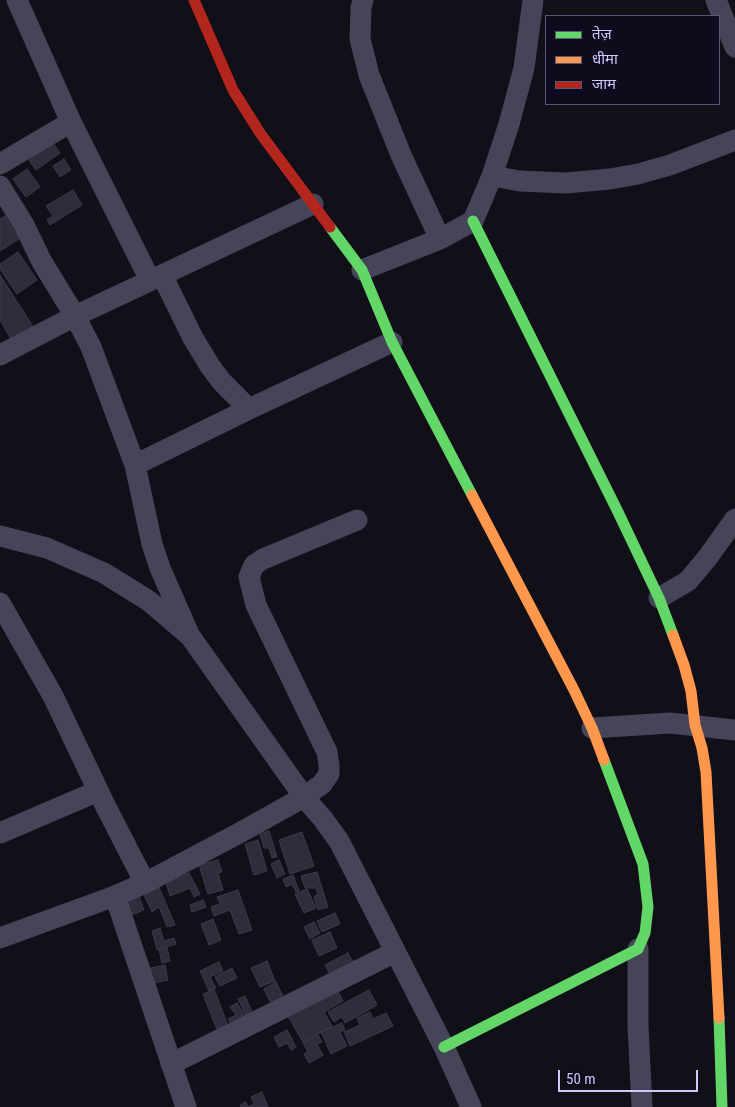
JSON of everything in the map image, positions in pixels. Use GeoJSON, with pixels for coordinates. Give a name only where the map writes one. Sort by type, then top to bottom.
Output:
{"type":"FeatureCollection","features":[{"type":"Feature","properties":{"kind":"street"},"geometry":{"type":"LineString","coordinates":[[17,0],[71,122],[156,278],[210,366],[222,382],[249,409]]}},
{"type":"Feature","properties":{"kind":"street"},"geometry":{"type":"LineString","coordinates":[[194,0],[233,90],[260,133],[362,270],[392,342],[552,647],[592,728],[643,864],[648,906],[645,933],[638,949],[638,1026],[642,1107]]}},
{"type":"Feature","properties":{"kind":"street"},"geometry":{"type":"LineString","coordinates":[[363,0],[360,39],[369,75],[401,155],[440,239]]}},
{"type":"Feature","properties":{"kind":"street"},"geometry":{"type":"LineString","coordinates":[[362,270],[440,239],[473,221],[492,176],[509,124],[524,68],[533,0]]}},
{"type":"Feature","properties":{"kind":"street"},"geometry":{"type":"LineString","coordinates":[[716,0],[735,48]]}},
{"type":"Feature","properties":{"kind":"street"},"geometry":{"type":"LineString","coordinates":[[0,164],[71,122]]}},
{"type":"Feature","properties":{"kind":"street"},"geometry":{"type":"LineString","coordinates":[[492,176],[520,181],[566,183],[610,179],[670,165],[735,140]]}},
{"type":"Feature","properties":{"kind":"street"},"geometry":{"type":"LineString","coordinates":[[0,186],[24,225],[42,262],[75,316],[91,347],[135,465],[152,544],[160,568],[190,636],[304,797],[339,841],[444,1047],[471,1107]]}},
{"type":"Feature","properties":{"kind":"street"},"geometry":{"type":"LineString","coordinates":[[3,348],[312,204]]}},
{"type":"Feature","properties":{"kind":"street"},"geometry":{"type":"LineString","coordinates":[[473,221],[601,477],[659,598],[684,665],[691,691],[695,725],[702,748],[706,772],[719,993],[722,1107]]}},
{"type":"Feature","properties":{"kind":"street"},"geometry":{"type":"LineString","coordinates":[[135,465],[392,342]]}},
{"type":"Feature","properties":{"kind":"street"},"geometry":{"type":"LineString","coordinates":[[659,598],[688,581],[735,519]]}},
{"type":"Feature","properties":{"kind":"street"},"geometry":{"type":"LineString","coordinates":[[0,938],[115,896],[145,883],[304,797],[322,784],[329,774],[330,765],[327,752],[256,605],[250,577],[254,565],[263,558],[357,520]]}},
{"type":"Feature","properties":{"kind":"street"},"geometry":{"type":"LineString","coordinates":[[0,536],[47,548],[104,573],[149,601],[190,636]]}},
{"type":"Feature","properties":{"kind":"street"},"geometry":{"type":"LineString","coordinates":[[0,603],[53,696],[98,791],[145,883]]}},
{"type":"Feature","properties":{"kind":"street"},"geometry":{"type":"LineString","coordinates":[[592,728],[670,723],[735,730]]}},
{"type":"Feature","properties":{"kind":"street"},"geometry":{"type":"LineString","coordinates":[[0,833],[98,791]]}},
{"type":"Feature","properties":{"kind":"street"},"geometry":{"type":"LineString","coordinates":[[115,896],[186,1107]]}},
{"type":"Feature","properties":{"kind":"street"},"geometry":{"type":"LineString","coordinates":[[444,1047],[638,949]]}},
{"type":"Feature","properties":{"kind":"street"},"geometry":{"type":"LineString","coordinates":[[171,1064],[395,952]]}},
{"type":"Feature","properties":{"kind":"building"},"geometry":{"type":"Polygon","coordinates":[[[53,143],[60,153],[36,170],[29,160],[53,143]]]}},
{"type":"Feature","properties":{"kind":"building"},"geometry":{"type":"Polygon","coordinates":[[[64,159],[71,170],[60,177],[53,166],[64,159]]]}},
{"type":"Feature","properties":{"kind":"building"},"geometry":{"type":"Polygon","coordinates":[[[27,169],[40,187],[26,197],[13,179],[27,169]]]}},
{"type":"Feature","properties":{"kind":"building"},"geometry":{"type":"Polygon","coordinates":[[[73,190],[82,205],[50,225],[47,220],[53,216],[46,206],[73,190]]]}},
{"type":"Feature","properties":{"kind":"building"},"geometry":{"type":"Polygon","coordinates":[[[5,216],[19,239],[0,251],[0,219],[5,216]]]}},
{"type":"Feature","properties":{"kind":"building"},"geometry":{"type":"Polygon","coordinates":[[[18,252],[37,280],[17,294],[0,269],[0,264],[18,252]]]}},
{"type":"Feature","properties":{"kind":"building"},"geometry":{"type":"Polygon","coordinates":[[[0,275],[34,328],[12,341],[0,320],[0,275]]]}},
{"type":"Feature","properties":{"kind":"building"},"geometry":{"type":"Polygon","coordinates":[[[269,831],[277,857],[272,858],[269,848],[264,848],[260,834],[269,831]]]}},
{"type":"Feature","properties":{"kind":"building"},"geometry":{"type":"Polygon","coordinates":[[[302,832],[314,866],[290,874],[279,840],[302,832]]]}},
{"type":"Feature","properties":{"kind":"building"},"geometry":{"type":"Polygon","coordinates":[[[258,840],[267,871],[254,875],[245,844],[258,840]]]}},
{"type":"Feature","properties":{"kind":"building"},"geometry":{"type":"Polygon","coordinates":[[[218,860],[222,872],[218,873],[223,890],[208,894],[199,865],[218,860]]]}},
{"type":"Feature","properties":{"kind":"building"},"geometry":{"type":"Polygon","coordinates":[[[279,860],[285,874],[277,878],[271,864],[279,860]]]}},
{"type":"Feature","properties":{"kind":"building"},"geometry":{"type":"Polygon","coordinates":[[[317,872],[328,907],[318,910],[314,897],[318,894],[316,888],[305,888],[301,876],[317,872]]]}},
{"type":"Feature","properties":{"kind":"building"},"geometry":{"type":"Polygon","coordinates":[[[189,873],[200,894],[194,897],[190,888],[170,896],[166,883],[189,873]]]}},
{"type":"Feature","properties":{"kind":"building"},"geometry":{"type":"Polygon","coordinates":[[[293,875],[299,891],[296,892],[292,884],[286,887],[283,879],[293,875]]]}},
{"type":"Feature","properties":{"kind":"building"},"geometry":{"type":"Polygon","coordinates":[[[158,885],[175,925],[167,927],[159,907],[152,912],[143,893],[158,885]]]}},
{"type":"Feature","properties":{"kind":"building"},"geometry":{"type":"Polygon","coordinates":[[[307,889],[316,908],[304,913],[295,894],[307,889]]]}},
{"type":"Feature","properties":{"kind":"building"},"geometry":{"type":"Polygon","coordinates":[[[238,890],[252,930],[239,934],[230,910],[214,916],[211,907],[220,904],[217,897],[238,890]]]}},
{"type":"Feature","properties":{"kind":"building"},"geometry":{"type":"Polygon","coordinates":[[[138,894],[144,910],[129,916],[123,900],[138,894]]]}},
{"type":"Feature","properties":{"kind":"building"},"geometry":{"type":"Polygon","coordinates":[[[203,900],[206,907],[192,912],[190,905],[203,900]]]}},
{"type":"Feature","properties":{"kind":"building"},"geometry":{"type":"Polygon","coordinates":[[[335,913],[340,924],[322,932],[317,921],[335,913]]]}},
{"type":"Feature","properties":{"kind":"building"},"geometry":{"type":"Polygon","coordinates":[[[213,919],[221,940],[209,945],[201,924],[213,919]]]}},
{"type":"Feature","properties":{"kind":"building"},"geometry":{"type":"Polygon","coordinates":[[[314,922],[320,933],[310,939],[304,927],[314,922]]]}},
{"type":"Feature","properties":{"kind":"building"},"geometry":{"type":"Polygon","coordinates":[[[160,928],[164,941],[174,938],[176,944],[157,950],[152,931],[160,928]]]}},
{"type":"Feature","properties":{"kind":"building"},"geometry":{"type":"Polygon","coordinates":[[[330,932],[337,948],[319,956],[312,940],[330,932]]]}},
{"type":"Feature","properties":{"kind":"building"},"geometry":{"type":"Polygon","coordinates":[[[167,948],[170,961],[162,963],[159,950],[167,948]]]}},
{"type":"Feature","properties":{"kind":"building"},"geometry":{"type":"Polygon","coordinates":[[[348,953],[357,969],[334,982],[325,965],[348,953]]]}},
{"type":"Feature","properties":{"kind":"building"},"geometry":{"type":"Polygon","coordinates":[[[267,961],[275,981],[260,987],[251,968],[267,961]]]}},
{"type":"Feature","properties":{"kind":"building"},"geometry":{"type":"Polygon","coordinates":[[[219,962],[223,971],[210,977],[216,988],[209,991],[200,971],[219,962]]]}},
{"type":"Feature","properties":{"kind":"building"},"geometry":{"type":"Polygon","coordinates":[[[165,965],[168,980],[149,984],[146,969],[165,965]]]}},
{"type":"Feature","properties":{"kind":"building"},"geometry":{"type":"Polygon","coordinates":[[[232,968],[237,978],[220,986],[215,977],[232,968]]]}},
{"type":"Feature","properties":{"kind":"building"},"geometry":{"type":"Polygon","coordinates":[[[276,982],[288,1006],[275,1012],[264,989],[276,982]]]}},
{"type":"Feature","properties":{"kind":"building"},"geometry":{"type":"Polygon","coordinates":[[[335,986],[343,1001],[324,1012],[332,1026],[303,1042],[286,1013],[335,986]]]}},
{"type":"Feature","properties":{"kind":"building"},"geometry":{"type":"Polygon","coordinates":[[[214,989],[230,1031],[219,1035],[203,994],[214,989]]]}},
{"type":"Feature","properties":{"kind":"building"},"geometry":{"type":"Polygon","coordinates":[[[369,990],[377,1005],[345,1023],[342,1017],[334,1022],[328,1012],[369,990]]]}},
{"type":"Feature","properties":{"kind":"building"},"geometry":{"type":"Polygon","coordinates":[[[245,996],[255,1019],[249,1022],[238,999],[245,996]]]}},
{"type":"Feature","properties":{"kind":"building"},"geometry":{"type":"Polygon","coordinates":[[[237,1003],[246,1018],[233,1027],[228,1019],[236,1015],[230,1007],[237,1003]]]}},
{"type":"Feature","properties":{"kind":"building"},"geometry":{"type":"Polygon","coordinates":[[[370,1012],[373,1019],[386,1013],[393,1026],[350,1046],[344,1032],[360,1025],[357,1018],[370,1012]]]}},
{"type":"Feature","properties":{"kind":"building"},"geometry":{"type":"Polygon","coordinates":[[[342,1023],[345,1030],[340,1032],[347,1046],[331,1054],[321,1032],[342,1023]]]}},
{"type":"Feature","properties":{"kind":"building"},"geometry":{"type":"Polygon","coordinates":[[[287,1030],[296,1047],[291,1050],[287,1043],[279,1047],[274,1037],[287,1030]]]}},
{"type":"Feature","properties":{"kind":"building"},"geometry":{"type":"Polygon","coordinates":[[[318,1035],[322,1042],[317,1044],[323,1055],[309,1063],[304,1054],[308,1052],[303,1043],[318,1035]]]}},
{"type":"Feature","properties":{"kind":"building"},"geometry":{"type":"Polygon","coordinates":[[[262,1092],[268,1107],[248,1107],[254,1104],[251,1097],[262,1092]]]}},
{"type":"Feature","properties":{"kind":"building"},"geometry":{"type":"Polygon","coordinates":[[[246,1102],[248,1107],[241,1107],[240,1105],[246,1102]]]}},
{"type":"Feature","properties":{"kind":"traffic: fast"},"geometry":{"type":"LineString","coordinates":[[473,221],[618,512],[659,598],[673,635]]}},
{"type":"Feature","properties":{"kind":"traffic: fast"},"geometry":{"type":"LineString","coordinates":[[330,227],[362,270],[392,342],[472,495]]}},
{"type":"Feature","properties":{"kind":"traffic: fast"},"geometry":{"type":"LineString","coordinates":[[444,1047],[638,949],[645,933],[648,907],[643,864],[604,760]]}},
{"type":"Feature","properties":{"kind":"traffic: fast"},"geometry":{"type":"LineString","coordinates":[[719,1018],[722,1107]]}},
{"type":"Feature","properties":{"kind":"traffic: slow"},"geometry":{"type":"LineString","coordinates":[[472,495],[574,690],[592,728],[604,760]]}},
{"type":"Feature","properties":{"kind":"traffic: slow"},"geometry":{"type":"LineString","coordinates":[[673,635],[691,691],[695,725],[702,748],[706,772],[719,1018]]}},
{"type":"Feature","properties":{"kind":"traffic: jam"},"geometry":{"type":"LineString","coordinates":[[194,0],[233,90],[260,133],[330,227]]}}]}
